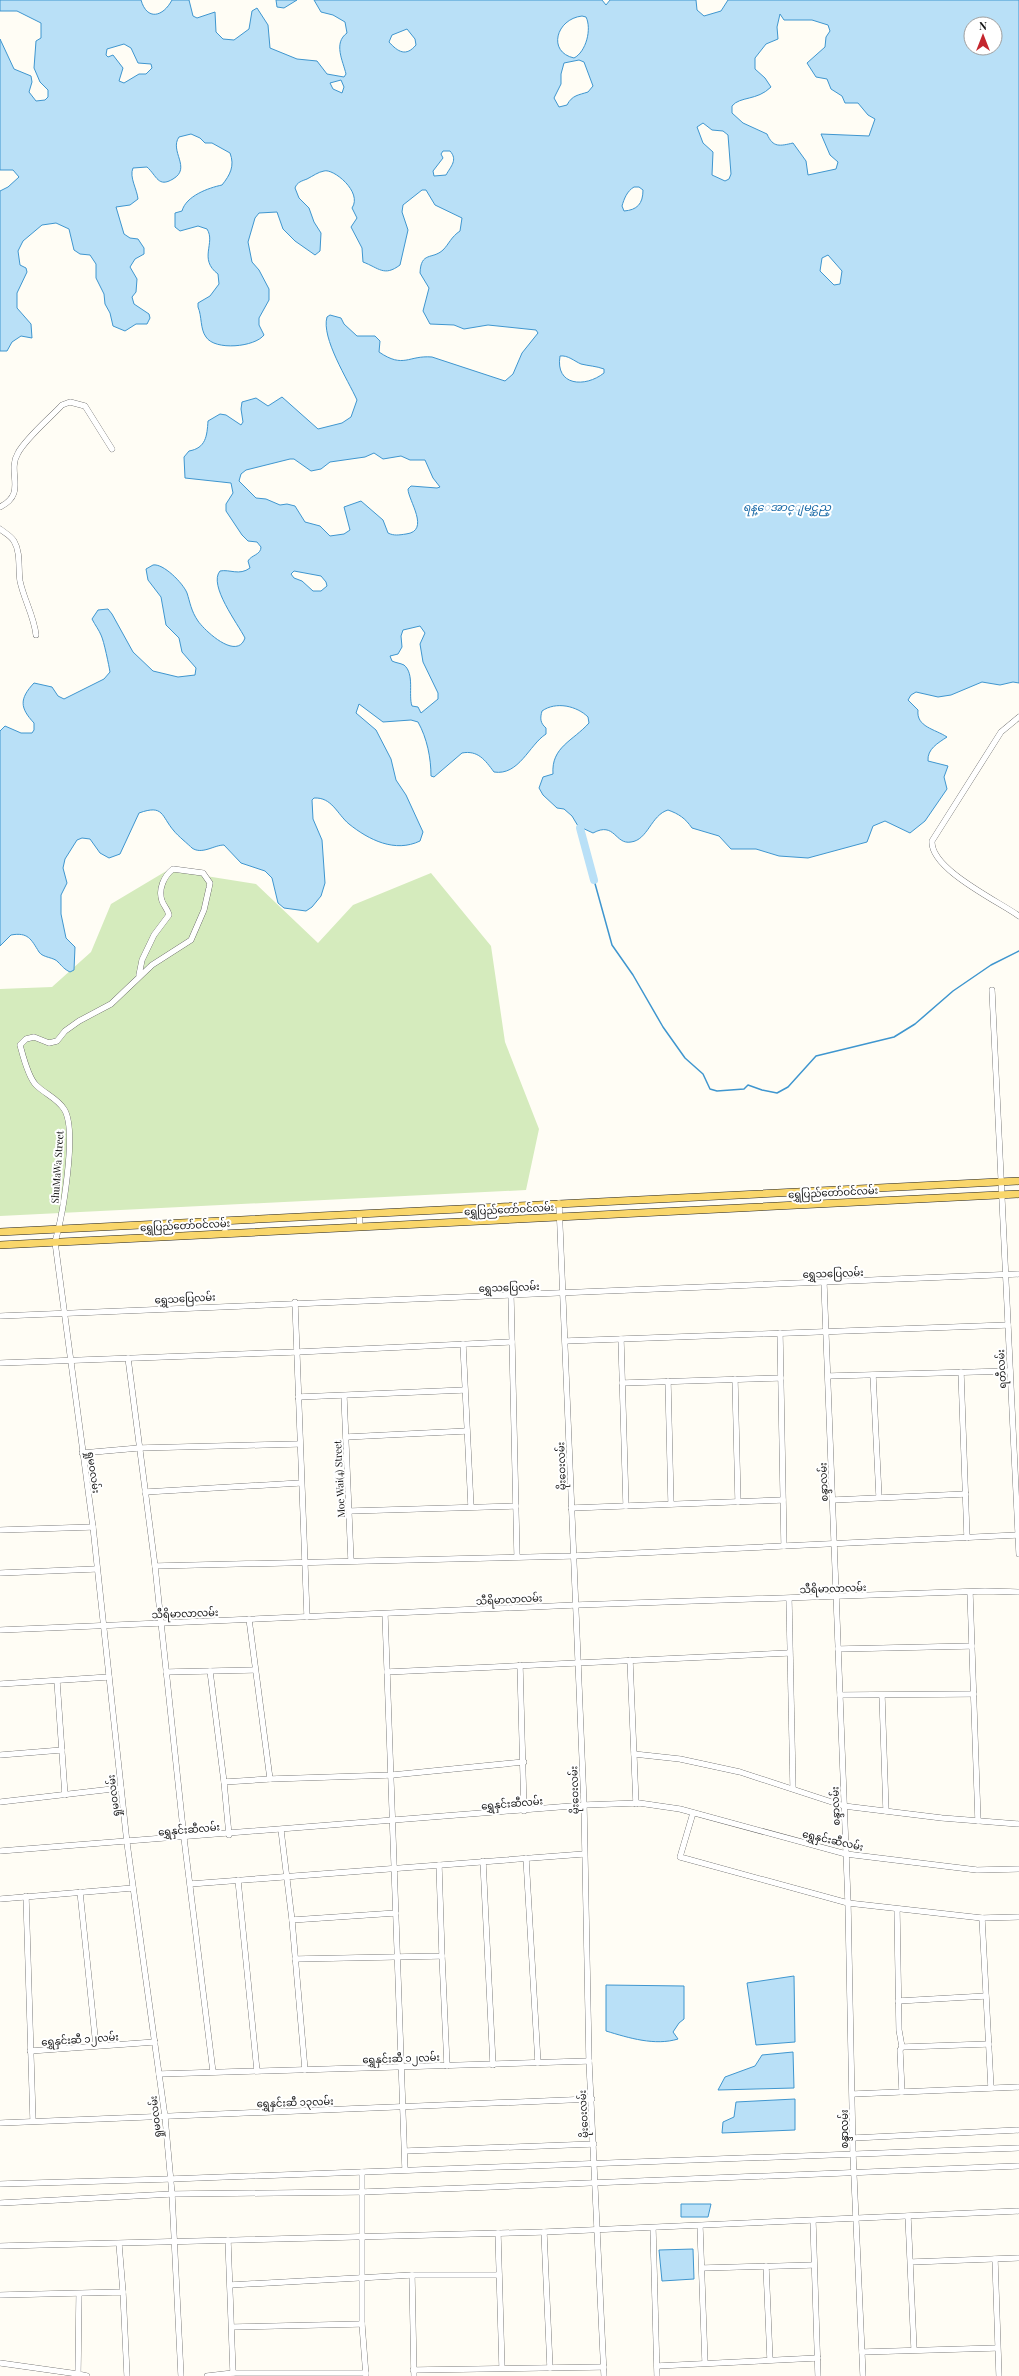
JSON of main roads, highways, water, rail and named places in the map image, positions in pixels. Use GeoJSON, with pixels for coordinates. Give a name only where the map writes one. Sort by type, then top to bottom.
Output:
{"type":"FeatureCollection","features":[{"type":"Feature","properties":{"kind":"main road","name":"ရွှေပြည်တော်ဝင်လမ်း"},"geometry":{"type":"LineString","coordinates":[[0,1232],[1019,1181]]}},
{"type":"Feature","properties":{"kind":"main road","name":"ရွှေပြည်တော်ဝင်လမ်း"},"geometry":{"type":"LineString","coordinates":[[0,1245],[1019,1194]]}},
{"type":"Feature","properties":{"kind":"water","name":"ရန္ေအာင္ျမင္ဆည္"},"geometry":{"type":"Polygon","coordinates":[[[0,0],[141,0],[147,11],[151,14],[155,14],[164,10],[172,0],[189,0],[193,16],[197,18],[215,12],[216,32],[223,39],[234,40],[249,29],[252,11],[257,8],[268,25],[270,48],[297,59],[317,61],[327,74],[344,77],[346,74],[341,58],[340,47],[343,37],[347,33],[345,22],[333,15],[321,12],[314,0],[602,0],[606,5],[610,0],[696,0],[697,10],[704,16],[721,11],[728,0],[1019,0],[1019,683],[1013,682],[1000,685],[982,682],[951,695],[938,697],[916,692],[911,695],[908,700],[918,710],[918,716],[923,724],[947,737],[929,753],[928,761],[948,766],[944,777],[947,789],[925,821],[910,833],[885,821],[873,826],[867,842],[808,858],[779,856],[756,849],[731,849],[719,836],[692,828],[682,817],[668,810],[657,817],[642,837],[631,842],[626,842],[610,831],[600,830],[593,833],[578,826],[572,816],[564,809],[557,808],[543,795],[539,788],[543,777],[553,774],[553,765],[559,751],[589,723],[588,717],[578,710],[566,706],[554,706],[542,711],[541,720],[546,728],[546,734],[517,765],[510,769],[503,772],[494,772],[481,757],[468,752],[462,753],[434,777],[431,776],[428,748],[418,722],[411,720],[383,722],[359,704],[356,713],[376,730],[391,759],[396,780],[406,795],[423,832],[420,841],[401,846],[374,840],[349,824],[330,803],[320,798],[314,798],[312,800],[313,819],[322,840],[325,883],[321,896],[312,907],[306,911],[284,908],[278,903],[272,878],[265,871],[241,863],[224,845],[204,850],[196,850],[176,833],[164,816],[158,811],[153,810],[139,813],[120,854],[109,858],[100,853],[90,839],[82,838],[77,840],[65,859],[63,868],[67,883],[61,895],[61,914],[66,938],[75,947],[74,970],[70,972],[56,960],[41,954],[31,940],[25,936],[17,934],[11,935],[0,946],[0,731],[5,726],[21,733],[32,733],[34,730],[34,723],[26,713],[23,703],[29,689],[34,683],[52,687],[58,696],[64,699],[104,679],[110,672],[109,665],[102,638],[92,619],[98,610],[108,609],[133,652],[153,671],[178,677],[195,675],[196,668],[182,652],[179,638],[166,625],[161,597],[148,580],[146,569],[153,565],[157,565],[167,570],[181,584],[187,593],[192,610],[196,617],[202,626],[214,637],[228,645],[235,646],[241,644],[245,638],[225,604],[218,585],[217,577],[220,571],[242,572],[250,568],[248,561],[249,559],[261,550],[261,547],[257,542],[248,541],[242,535],[226,511],[226,504],[233,493],[231,483],[185,478],[184,457],[189,451],[199,447],[202,444],[206,436],[208,421],[220,414],[226,415],[241,425],[243,422],[241,409],[242,402],[256,398],[268,406],[282,397],[318,429],[342,423],[351,417],[357,400],[331,347],[326,326],[327,317],[330,315],[341,318],[344,324],[357,336],[375,336],[380,341],[379,352],[394,360],[400,361],[432,357],[505,381],[513,374],[522,353],[538,333],[536,330],[488,325],[464,329],[454,325],[430,324],[423,311],[429,288],[420,273],[422,262],[428,257],[443,250],[460,231],[462,218],[435,205],[426,190],[422,190],[403,205],[402,212],[408,230],[400,265],[394,269],[385,271],[382,270],[363,262],[362,248],[351,227],[357,218],[352,208],[354,195],[350,188],[346,182],[334,173],[324,171],[300,182],[295,188],[299,198],[309,208],[314,222],[321,233],[320,251],[315,255],[295,241],[283,229],[277,212],[259,213],[255,218],[248,242],[252,262],[259,270],[269,289],[269,300],[259,318],[259,325],[264,335],[259,339],[244,345],[226,346],[211,341],[204,334],[198,307],[198,303],[210,296],[219,284],[218,274],[209,263],[209,234],[207,229],[198,226],[180,231],[175,227],[175,213],[182,211],[188,201],[198,194],[210,188],[222,185],[231,170],[232,162],[230,153],[212,143],[205,143],[200,138],[191,134],[179,137],[177,142],[181,165],[181,170],[178,175],[173,179],[161,182],[147,167],[133,168],[132,175],[138,199],[130,205],[116,207],[124,234],[130,238],[138,239],[144,248],[144,254],[135,259],[130,267],[137,279],[136,292],[132,297],[134,304],[149,314],[150,318],[147,324],[136,324],[125,331],[113,326],[110,313],[105,304],[104,294],[96,278],[96,264],[90,255],[80,254],[74,250],[69,229],[56,223],[42,225],[23,241],[18,251],[20,265],[26,268],[27,272],[17,293],[17,308],[31,324],[32,338],[21,336],[12,342],[7,351],[0,351],[0,191],[8,187],[19,177],[13,170],[0,170],[0,39],[14,69],[31,76],[32,82],[29,92],[36,101],[45,100],[48,97],[48,90],[40,82],[34,68],[36,41],[41,38],[41,23],[17,11],[0,11],[0,0]],[[780,14],[777,27],[778,39],[766,44],[755,58],[755,69],[765,78],[771,87],[755,97],[735,103],[732,106],[732,113],[743,123],[767,134],[769,139],[774,144],[784,145],[793,143],[806,161],[808,175],[836,169],[838,162],[830,155],[821,134],[869,136],[875,119],[868,115],[858,103],[845,103],[842,96],[831,89],[827,79],[816,77],[807,63],[825,47],[826,37],[830,31],[828,25],[812,20],[784,20],[780,14]],[[582,16],[573,18],[561,29],[558,36],[558,43],[560,49],[566,55],[574,58],[585,46],[588,34],[588,22],[586,17],[582,16]],[[407,29],[392,35],[389,42],[402,52],[409,51],[416,45],[415,39],[407,29]],[[124,44],[107,49],[106,55],[108,57],[113,55],[123,68],[119,81],[124,83],[139,74],[146,74],[152,68],[151,64],[138,63],[131,48],[124,44]],[[579,60],[564,63],[561,74],[561,84],[554,98],[559,107],[567,105],[573,97],[588,92],[593,86],[584,62],[579,60]],[[341,80],[330,83],[333,89],[342,93],[344,87],[341,80]],[[703,123],[697,127],[703,143],[713,152],[712,175],[725,181],[729,179],[731,174],[728,135],[723,131],[712,130],[703,123]],[[443,151],[441,154],[443,158],[433,171],[434,176],[446,175],[452,166],[454,160],[450,151],[443,151]],[[634,187],[625,198],[622,206],[624,211],[636,208],[642,199],[643,190],[639,187],[634,187]],[[828,255],[822,258],[820,271],[834,285],[840,284],[842,271],[828,255]],[[560,356],[562,373],[567,379],[580,382],[596,378],[604,373],[604,369],[581,364],[568,357],[560,356]],[[374,453],[365,457],[330,462],[321,469],[311,471],[294,459],[290,459],[246,470],[241,474],[239,481],[256,498],[266,499],[280,505],[287,504],[295,506],[305,522],[320,526],[330,536],[344,534],[350,530],[344,507],[361,501],[383,520],[388,533],[392,535],[399,535],[413,532],[417,527],[418,521],[408,489],[411,486],[440,487],[433,478],[425,460],[410,460],[401,456],[383,459],[374,453]],[[294,571],[291,574],[294,578],[302,581],[313,591],[321,591],[327,586],[326,582],[321,576],[294,571]],[[420,626],[403,630],[401,636],[402,647],[398,654],[390,656],[392,661],[404,665],[407,669],[410,679],[412,706],[418,707],[421,713],[438,699],[438,693],[423,662],[420,644],[425,633],[420,626]]]}},
{"type":"Feature","properties":{"kind":"water"},"geometry":{"type":"Polygon","coordinates":[[[276,0],[297,0],[284,8],[277,7],[276,0]]]}},
{"type":"Feature","properties":{"kind":"water"},"geometry":{"type":"Polygon","coordinates":[[[794,1976],[795,2042],[756,2045],[747,1983],[794,1976]]]}},
{"type":"Feature","properties":{"kind":"water"},"geometry":{"type":"Polygon","coordinates":[[[606,1985],[684,1986],[684,2019],[679,2023],[673,2032],[678,2039],[660,2042],[642,2040],[606,2031],[606,1985]]]}},
{"type":"Feature","properties":{"kind":"water"},"geometry":{"type":"Polygon","coordinates":[[[793,2052],[794,2088],[718,2090],[725,2077],[755,2066],[762,2055],[793,2052]]]}},
{"type":"Feature","properties":{"kind":"water"},"geometry":{"type":"Polygon","coordinates":[[[795,2099],[795,2130],[722,2133],[723,2122],[734,2117],[736,2102],[795,2099]]]}},
{"type":"Feature","properties":{"kind":"water"},"geometry":{"type":"Polygon","coordinates":[[[681,2204],[711,2204],[708,2217],[681,2217],[681,2204]]]}},
{"type":"Feature","properties":{"kind":"water"},"geometry":{"type":"Polygon","coordinates":[[[693,2249],[694,2279],[662,2281],[659,2250],[693,2249]]]}},
{"type":"Feature","properties":{"kind":"waterway"},"geometry":{"type":"LineString","coordinates":[[580,828],[594,880]]}},
{"type":"Feature","properties":{"kind":"waterway"},"geometry":{"type":"LineString","coordinates":[[594,880],[612,945],[633,975],[663,1027],[685,1058],[703,1074],[710,1089],[717,1091],[744,1089],[748,1085],[777,1093],[788,1087],[816,1056],[894,1037],[915,1024],[953,991],[991,965],[1019,951]]}}]}
